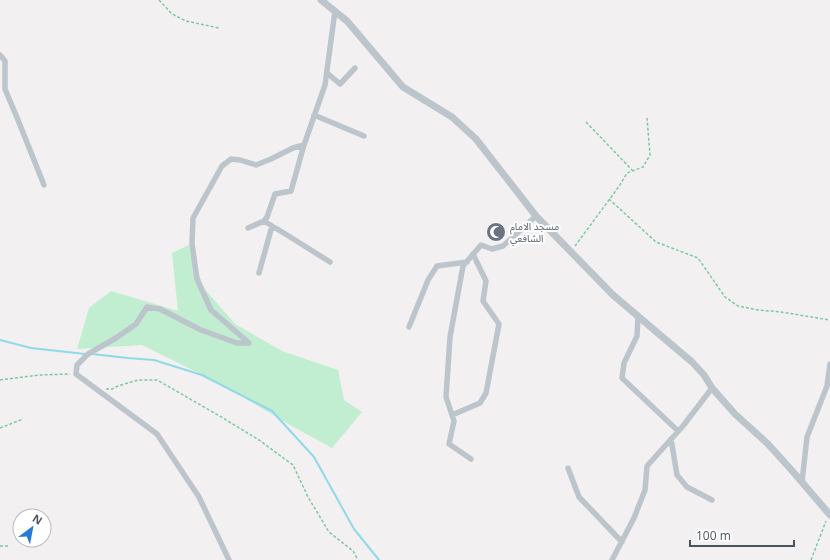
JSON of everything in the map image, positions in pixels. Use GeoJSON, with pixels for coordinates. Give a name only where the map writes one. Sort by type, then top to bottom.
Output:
{"type":"FeatureCollection","features":[{"type":"Feature","properties":{"kind":"street"},"geometry":{"type":"LineString","coordinates":[[321,0],[347,21],[403,86],[452,117],[476,138],[536,216],[613,295],[692,362],[735,414],[768,444],[829,515]]}},
{"type":"Feature","properties":{"kind":"street"},"geometry":{"type":"LineString","coordinates":[[248,228],[264,221],[267,217],[275,194],[291,191],[304,145],[325,85],[335,11]]}},
{"type":"Feature","properties":{"kind":"street"},"geometry":{"type":"LineString","coordinates":[[0,55],[5,61],[5,89],[44,185]]}},
{"type":"Feature","properties":{"kind":"street"},"geometry":{"type":"LineString","coordinates":[[327,73],[340,84],[355,68]]}},
{"type":"Feature","properties":{"kind":"street"},"geometry":{"type":"LineString","coordinates":[[314,115],[364,136]]}},
{"type":"Feature","properties":{"kind":"street"},"geometry":{"type":"LineString","coordinates":[[230,560],[200,496],[157,434],[76,374],[77,365],[88,354],[116,338],[136,324],[147,307],[160,310],[201,330],[236,343],[249,343],[211,310],[197,279],[192,244],[193,218],[222,166],[231,159],[256,165],[271,160],[293,148],[304,145]]}},
{"type":"Feature","properties":{"kind":"street"},"geometry":{"type":"LineString","coordinates":[[471,459],[449,444],[454,421],[446,397],[450,337],[463,266],[481,245],[492,249],[503,246],[536,216]]}},
{"type":"Feature","properties":{"kind":"street"},"geometry":{"type":"LineString","coordinates":[[264,221],[330,262]]}},
{"type":"Feature","properties":{"kind":"street"},"geometry":{"type":"LineString","coordinates":[[259,273],[272,226]]}},
{"type":"Feature","properties":{"kind":"street"},"geometry":{"type":"LineString","coordinates":[[452,415],[480,403],[486,393],[499,324],[483,301],[486,281],[473,254]]}},
{"type":"Feature","properties":{"kind":"street"},"geometry":{"type":"LineString","coordinates":[[409,326],[428,280],[437,266],[467,262]]}},
{"type":"Feature","properties":{"kind":"street"},"geometry":{"type":"LineString","coordinates":[[638,317],[637,336],[624,363],[622,378],[678,431]]}},
{"type":"Feature","properties":{"kind":"street"},"geometry":{"type":"LineString","coordinates":[[802,482],[807,437],[827,386],[830,364]]}},
{"type":"Feature","properties":{"kind":"street"},"geometry":{"type":"LineString","coordinates":[[612,560],[634,518],[644,490],[647,466],[678,431],[712,388]]}},
{"type":"Feature","properties":{"kind":"street"},"geometry":{"type":"LineString","coordinates":[[671,439],[677,475],[687,487],[712,500]]}},
{"type":"Feature","properties":{"kind":"street"},"geometry":{"type":"LineString","coordinates":[[568,468],[579,497],[622,542]]}},
{"type":"Feature","properties":{"kind":"path"},"geometry":{"type":"LineString","coordinates":[[159,0],[172,14],[186,21],[219,28]]}},
{"type":"Feature","properties":{"kind":"path"},"geometry":{"type":"LineString","coordinates":[[571,252],[627,173],[643,167],[650,155],[647,118]]}},
{"type":"Feature","properties":{"kind":"path"},"geometry":{"type":"LineString","coordinates":[[586,122],[633,171]]}},
{"type":"Feature","properties":{"kind":"path"},"geometry":{"type":"LineString","coordinates":[[609,200],[656,242],[698,258],[725,296],[738,306],[830,320]]}},
{"type":"Feature","properties":{"kind":"path"},"geometry":{"type":"LineString","coordinates":[[0,380],[39,375],[76,374]]}},
{"type":"Feature","properties":{"kind":"path"},"geometry":{"type":"LineString","coordinates":[[106,389],[112,389],[138,380],[156,380],[259,440],[293,465],[308,497],[329,532],[354,551],[358,560]]}},
{"type":"Feature","properties":{"kind":"path"},"geometry":{"type":"LineString","coordinates":[[0,428],[23,419]]}},
{"type":"Feature","properties":{"kind":"path"},"geometry":{"type":"LineString","coordinates":[[811,560],[829,515]]}},
{"type":"Feature","properties":{"kind":"path"},"geometry":{"type":"LineString","coordinates":[[0,546],[10,546]]}},
{"type":"Feature","properties":{"kind":"green space"},"geometry":{"type":"Polygon","coordinates":[[[189,245],[203,287],[235,324],[282,351],[338,370],[344,400],[362,412],[332,448],[221,384],[142,345],[77,349],[89,308],[111,291],[178,311],[172,253],[189,245]]]}},
{"type":"Feature","properties":{"kind":"waterway"},"geometry":{"type":"LineString","coordinates":[[0,340],[31,348],[85,354]]}},
{"type":"Feature","properties":{"kind":"waterway"},"geometry":{"type":"LineString","coordinates":[[92,354],[154,360],[202,375],[272,411],[314,457],[354,529],[379,560]]}},
{"type":"Feature","properties":{"kind":"place","name":"مسجد الامام الشافعي"},"geometry":{"type":"Point","coordinates":[496,232]}}]}
